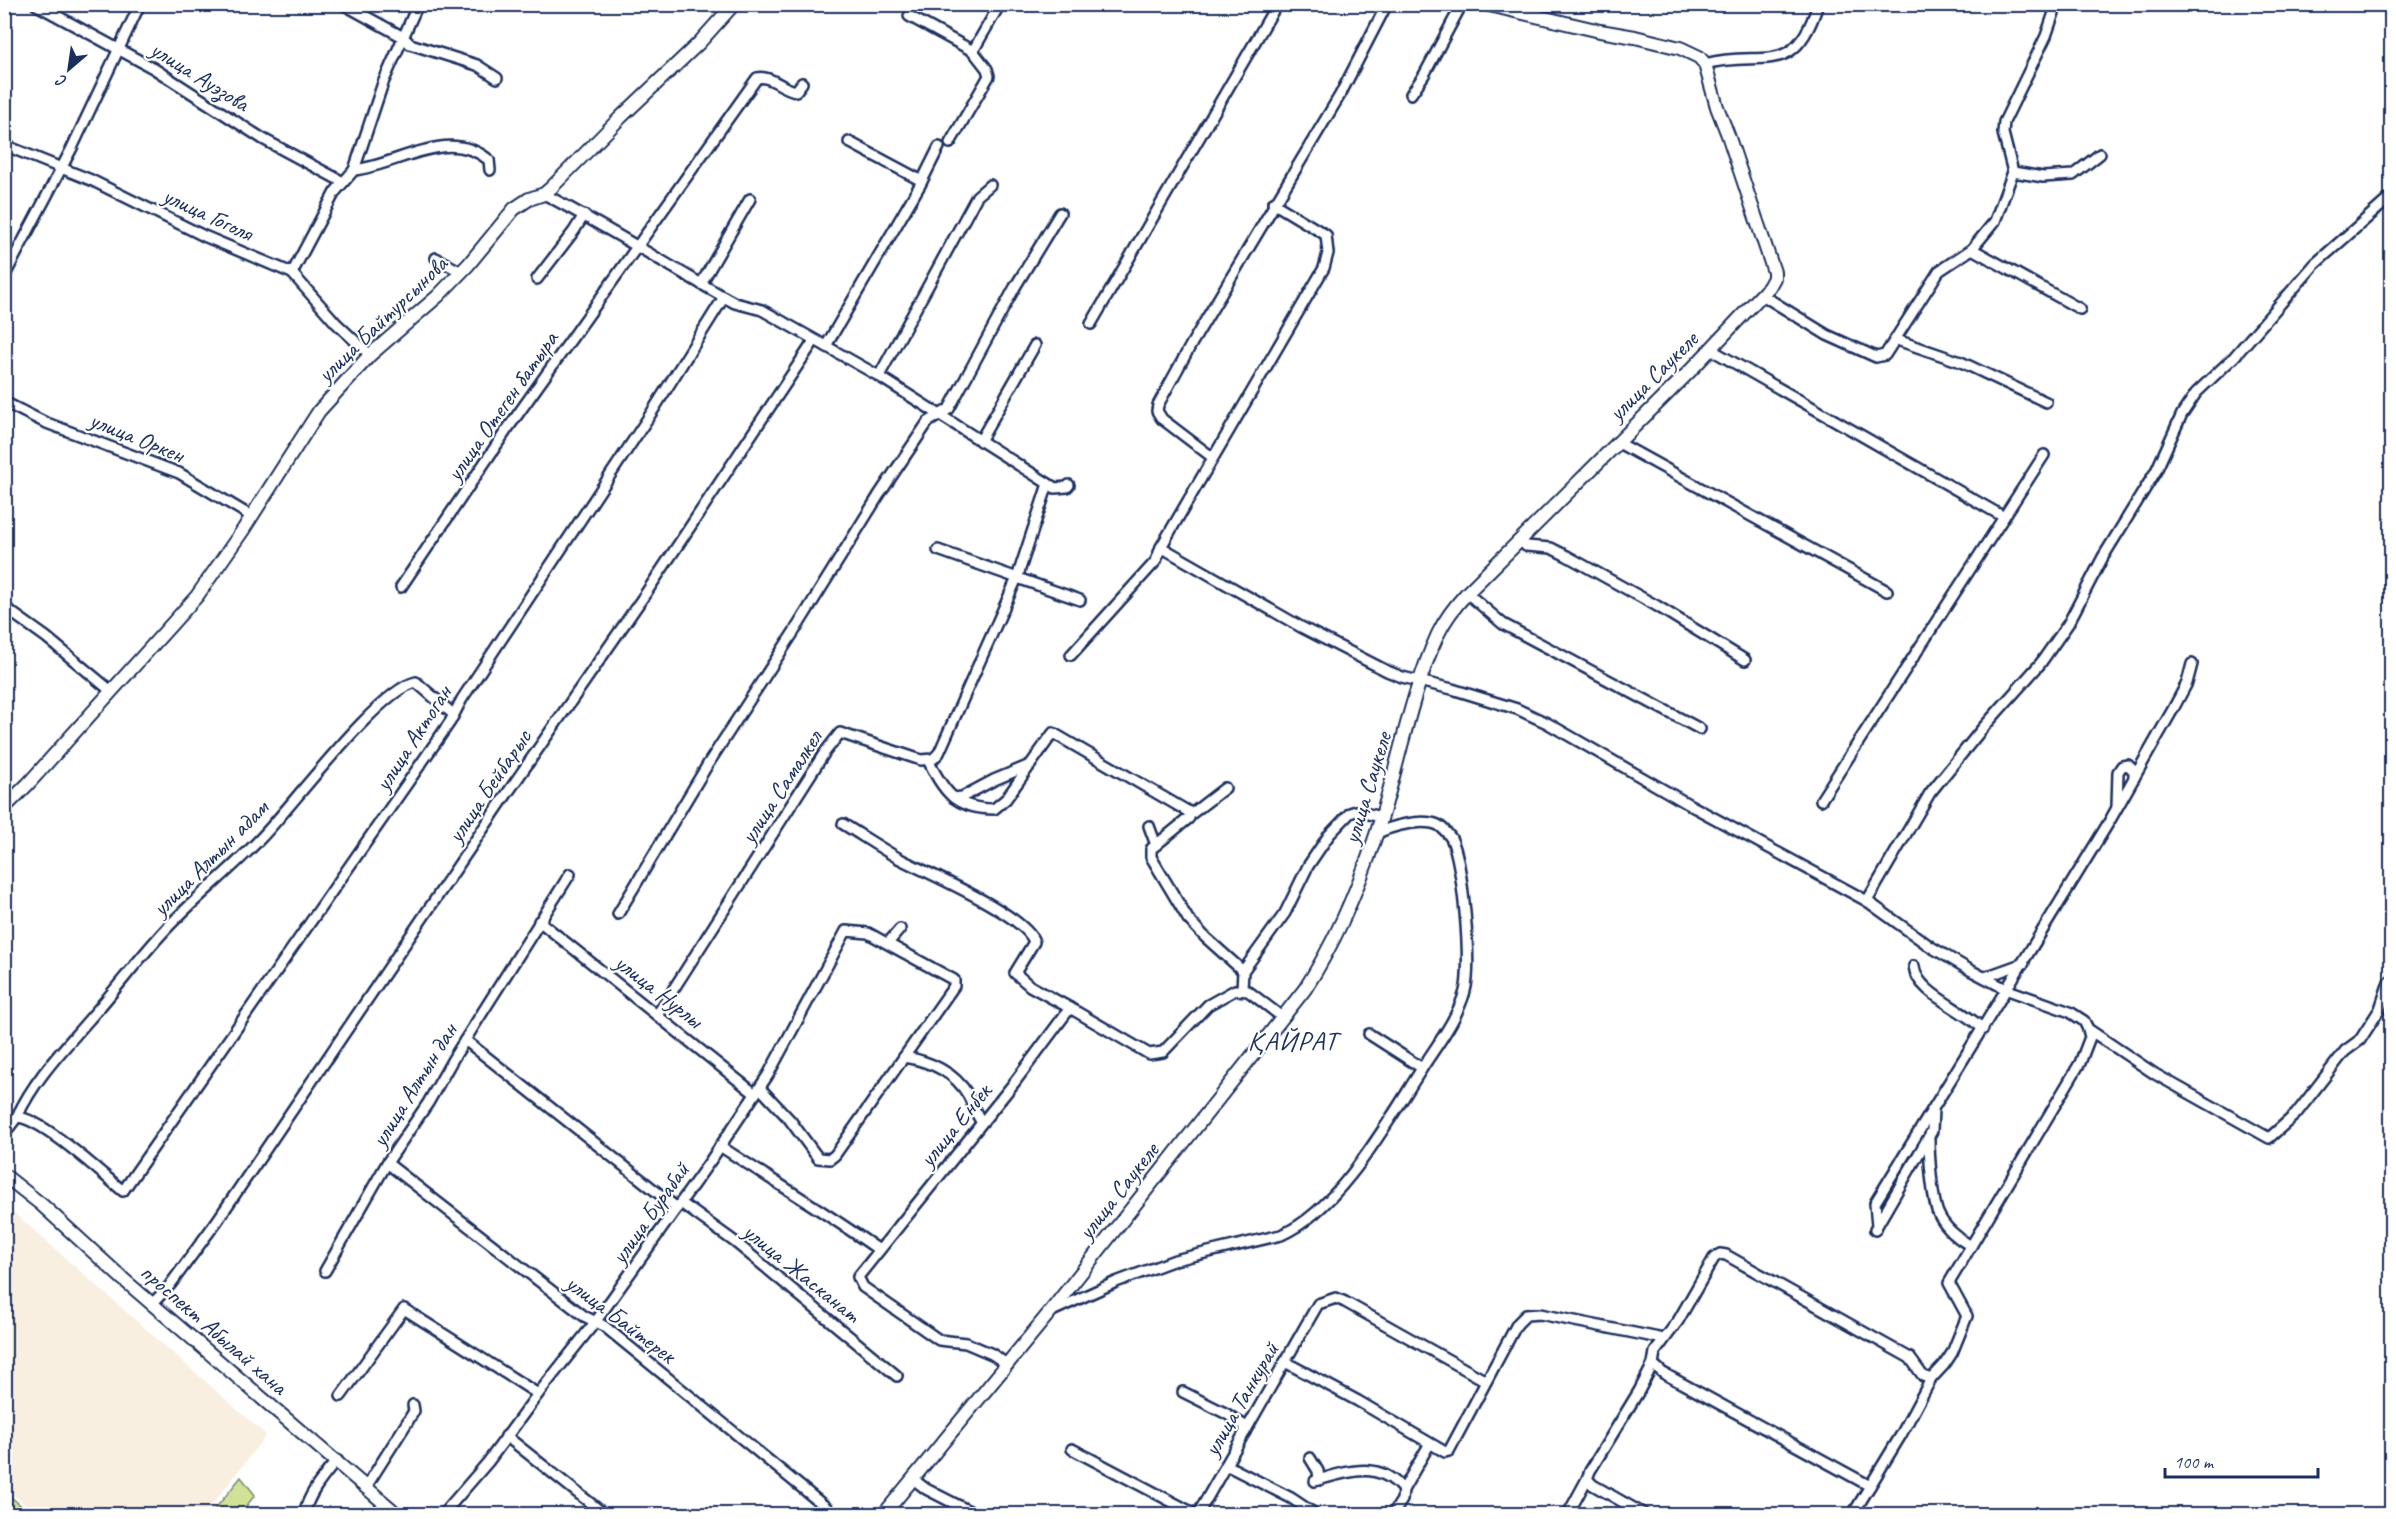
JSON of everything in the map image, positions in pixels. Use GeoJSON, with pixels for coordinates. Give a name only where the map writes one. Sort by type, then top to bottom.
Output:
{"type":"FeatureCollection","features":[{"type":"Feature","properties":{"kind":"street","name":"улица Ауэзова"},"geometry":{"type":"LineString","coordinates":[[35,4],[184,87],[263,139],[343,183]]}},
{"type":"Feature","properties":{"kind":"street"},"geometry":{"type":"LineString","coordinates":[[4,277],[61,169],[140,4]]}},
{"type":"Feature","properties":{"kind":"street"},"geometry":{"type":"LineString","coordinates":[[343,4],[402,37],[410,44],[477,64],[497,78]]}},
{"type":"Feature","properties":{"kind":"street"},"geometry":{"type":"LineString","coordinates":[[292,273],[335,192],[354,170],[383,83],[418,4]]}},
{"type":"Feature","properties":{"kind":"street","name":"улица Байтурсынова"},"geometry":{"type":"LineString","coordinates":[[4,808],[197,596],[319,411],[370,355],[438,296],[513,209],[529,199],[544,194],[643,95],[699,43],[734,4]]}},
{"type":"Feature","properties":{"kind":"street"},"geometry":{"type":"LineString","coordinates":[[973,51],[1000,4]]}},
{"type":"Feature","properties":{"kind":"street"},"geometry":{"type":"LineString","coordinates":[[1091,324],[1277,4]]}},
{"type":"Feature","properties":{"kind":"street"},"geometry":{"type":"LineString","coordinates":[[1212,457],[1162,419],[1157,411],[1192,342],[1273,203],[1340,95],[1387,4]]}},
{"type":"Feature","properties":{"kind":"street"},"geometry":{"type":"LineString","coordinates":[[1411,94],[1425,75],[1462,4]]}},
{"type":"Feature","properties":{"kind":"street"},"geometry":{"type":"LineString","coordinates":[[1485,4],[1680,48],[1699,57],[1705,64],[1719,60],[1766,60],[1781,57],[1807,33],[1818,4]]}},
{"type":"Feature","properties":{"kind":"street"},"geometry":{"type":"LineString","coordinates":[[1762,295],[1827,335],[1876,357],[1885,355],[1897,340],[1940,271],[1972,249],[1995,221],[2013,172],[2003,133],[2004,122],[2046,36],[2057,4]]}},
{"type":"Feature","properties":{"kind":"street"},"geometry":{"type":"LineString","coordinates":[[909,16],[973,51],[987,69],[989,76],[950,143]]}},
{"type":"Feature","properties":{"kind":"street","name":"улица Саукеле"},"geometry":{"type":"LineString","coordinates":[[884,1515],[1050,1312],[1305,989],[1328,953],[1348,910],[1376,834],[1438,633],[1451,612],[1467,593],[1710,349],[1762,295],[1774,278],[1774,272],[1717,107],[1705,64]]}},
{"type":"Feature","properties":{"kind":"street","name":"улица Отеген батыра"},"geometry":{"type":"LineString","coordinates":[[401,587],[506,431],[757,78],[765,77],[789,90],[796,91],[802,83]]}},
{"type":"Feature","properties":{"kind":"street"},"geometry":{"type":"LineString","coordinates":[[849,142],[922,181]]}},
{"type":"Feature","properties":{"kind":"street"},"geometry":{"type":"LineString","coordinates":[[354,170],[369,168],[446,145],[465,147],[480,153],[489,160],[490,170]]}},
{"type":"Feature","properties":{"kind":"street","name":"улица Гоголя"},"geometry":{"type":"LineString","coordinates":[[4,146],[135,201],[204,236],[292,273],[336,323],[370,355]]}},
{"type":"Feature","properties":{"kind":"street"},"geometry":{"type":"LineString","coordinates":[[826,346],[922,181],[939,147]]}},
{"type":"Feature","properties":{"kind":"street"},"geometry":{"type":"LineString","coordinates":[[2013,172],[2043,177],[2073,175],[2100,154]]}},
{"type":"Feature","properties":{"kind":"street"},"geometry":{"type":"LineString","coordinates":[[879,376],[977,196],[990,185]]}},
{"type":"Feature","properties":{"kind":"street"},"geometry":{"type":"LineString","coordinates":[[544,194],[735,303],[762,310],[879,376],[1048,484],[1061,489],[1069,485]]}},
{"type":"Feature","properties":{"kind":"street"},"geometry":{"type":"LineString","coordinates":[[1867,901],[1930,793],[1982,729],[2040,664],[2068,624],[2103,556],[2156,471],[2182,414],[2196,393],[2234,357],[2315,264],[2391,196]]}},
{"type":"Feature","properties":{"kind":"street"},"geometry":{"type":"LineString","coordinates":[[701,284],[750,199]]}},
{"type":"Feature","properties":{"kind":"street"},"geometry":{"type":"LineString","coordinates":[[1071,655],[1156,561],[1161,547],[1212,457],[1324,268],[1328,254],[1326,235],[1273,203]]}},
{"type":"Feature","properties":{"kind":"street"},"geometry":{"type":"LineString","coordinates":[[618,914],[708,764],[879,495],[928,422],[949,410],[1015,287],[1060,213]]}},
{"type":"Feature","properties":{"kind":"street"},"geometry":{"type":"LineString","coordinates":[[537,279],[584,215]]}},
{"type":"Feature","properties":{"kind":"street"},"geometry":{"type":"LineString","coordinates":[[1972,249],[2080,309]]}},
{"type":"Feature","properties":{"kind":"street"},"geometry":{"type":"LineString","coordinates":[[436,258],[461,272]]}},
{"type":"Feature","properties":{"kind":"street","name":"улица Актоган"},"geometry":{"type":"LineString","coordinates":[[17,1117],[23,1117],[43,1127],[123,1191],[450,722],[453,714],[652,412],[724,297]]}},
{"type":"Feature","properties":{"kind":"street","name":"улица Бейбарыс"},"geometry":{"type":"LineString","coordinates":[[153,1303],[170,1285],[194,1252],[646,593],[814,340]]}},
{"type":"Feature","properties":{"kind":"street"},"geometry":{"type":"LineString","coordinates":[[1897,340],[1961,362],[2046,402]]}},
{"type":"Feature","properties":{"kind":"street"},"geometry":{"type":"LineString","coordinates":[[980,441],[1035,345]]}},
{"type":"Feature","properties":{"kind":"street"},"geometry":{"type":"LineString","coordinates":[[1710,349],[2004,517]]}},
{"type":"Feature","properties":{"kind":"street","name":"улица Оркен"},"geometry":{"type":"LineString","coordinates":[[4,402],[44,422],[179,473],[251,516]]}},
{"type":"Feature","properties":{"kind":"street"},"geometry":{"type":"LineString","coordinates":[[1617,442],[1887,591]]}},
{"type":"Feature","properties":{"kind":"street"},"geometry":{"type":"LineString","coordinates":[[1821,800],[2044,455]]}},
{"type":"Feature","properties":{"kind":"street"},"geometry":{"type":"LineString","coordinates":[[1048,484],[1017,578],[939,753],[933,759],[928,760],[944,788],[954,798],[979,809],[994,809],[1006,799],[1053,733],[1189,812],[1190,815]]}},
{"type":"Feature","properties":{"kind":"street"},"geometry":{"type":"LineString","coordinates":[[1521,540],[1526,546],[1551,548],[1567,556],[1658,606],[1745,660]]}},
{"type":"Feature","properties":{"kind":"street"},"geometry":{"type":"LineString","coordinates":[[1161,547],[1310,632],[1387,671],[1421,683],[1452,689],[1517,709],[1547,723],[1867,901],[1931,946],[1984,977],[2008,990],[2070,1012],[2084,1021],[2090,1037],[2080,1063],[1949,1283],[1967,1316],[1952,1353],[1930,1379],[1901,1435],[1854,1515]]}},
{"type":"Feature","properties":{"kind":"street"},"geometry":{"type":"LineString","coordinates":[[938,550],[1080,600]]}},
{"type":"Feature","properties":{"kind":"street"},"geometry":{"type":"LineString","coordinates":[[1467,593],[1503,624],[1700,729]]}},
{"type":"Feature","properties":{"kind":"street"},"geometry":{"type":"LineString","coordinates":[[4,607],[46,637],[111,691]]}},
{"type":"Feature","properties":{"kind":"street"},"geometry":{"type":"LineString","coordinates":[[1933,1108],[1934,1124],[1929,1136],[1876,1228],[1875,1203],[1933,1108],[2008,990],[2117,808],[2187,683],[2192,664]]}},
{"type":"Feature","properties":{"kind":"street","name":"улица Алтын адам"},"geometry":{"type":"LineString","coordinates":[[17,1117],[40,1078],[63,1048],[87,1023],[145,953],[187,909],[261,839],[374,710],[408,684],[417,682],[453,714]]}},
{"type":"Feature","properties":{"kind":"street","name":"улица Самалкел"},"geometry":{"type":"LineString","coordinates":[[657,1015],[825,752],[840,733],[912,758],[928,760]]}},
{"type":"Feature","properties":{"kind":"street"},"geometry":{"type":"LineString","coordinates":[[954,798],[962,797],[1030,765]]}},
{"type":"Feature","properties":{"kind":"street"},"geometry":{"type":"LineString","coordinates":[[2117,808],[2118,772],[2122,766],[2128,765],[2134,771],[2134,778]]}},
{"type":"Feature","properties":{"kind":"street"},"geometry":{"type":"LineString","coordinates":[[1225,788],[1190,815],[1150,852],[1188,919],[1205,938],[1244,971]]}},
{"type":"Feature","properties":{"kind":"street"},"geometry":{"type":"LineString","coordinates":[[1242,989],[1244,971],[1285,913],[1308,866],[1329,835],[1350,813],[1356,810],[1380,816]]}},
{"type":"Feature","properties":{"kind":"street"},"geometry":{"type":"LineString","coordinates":[[1050,1312],[1116,1282],[1175,1260],[1281,1235],[1296,1229],[1317,1212],[1349,1176],[1373,1144],[1453,1020],[1466,990],[1466,939],[1462,887],[1455,849],[1450,836],[1439,826],[1428,823],[1390,828],[1376,834]]}},
{"type":"Feature","properties":{"kind":"street"},"geometry":{"type":"LineString","coordinates":[[843,824],[894,855],[921,867],[997,909],[1023,928],[1034,942],[1016,973],[1030,986],[1149,1054],[1163,1052],[1208,1005],[1227,993],[1242,989],[1282,1017]]}},
{"type":"Feature","properties":{"kind":"street"},"geometry":{"type":"LineString","coordinates":[[1149,826],[1156,845]]}},
{"type":"Feature","properties":{"kind":"street","name":"улица Алтын дан"},"geometry":{"type":"LineString","coordinates":[[325,1271],[387,1163],[428,1103],[570,874]]}},
{"type":"Feature","properties":{"kind":"street","name":"улица Нурлы"},"geometry":{"type":"LineString","coordinates":[[539,921],[757,1091],[790,1120],[818,1158],[830,1159],[835,1155],[904,1057]]}},
{"type":"Feature","properties":{"kind":"street"},"geometry":{"type":"LineString","coordinates":[[900,929],[888,943],[950,977],[955,984],[904,1057],[920,1060],[952,1076],[967,1093],[981,1121]]}},
{"type":"Feature","properties":{"kind":"street","name":"улица Бурабай"},"geometry":{"type":"LineString","coordinates":[[443,1515],[488,1462],[596,1321],[720,1146],[757,1091],[846,931],[868,933],[888,943]]}},
{"type":"Feature","properties":{"kind":"street"},"geometry":{"type":"LineString","coordinates":[[1984,977],[2024,963]]}},
{"type":"Feature","properties":{"kind":"street"},"geometry":{"type":"LineString","coordinates":[[1914,966],[1919,982],[1983,1029]]}},
{"type":"Feature","properties":{"kind":"street"},"geometry":{"type":"LineString","coordinates":[[2088,1029],[2156,1074],[2269,1138],[2296,1114],[2345,1050],[2360,1040],[2380,1009],[2391,981]]}},
{"type":"Feature","properties":{"kind":"street","name":"улица Енбек"},"geometry":{"type":"LineString","coordinates":[[1008,1365],[992,1354],[966,1343],[939,1341],[863,1287],[858,1277],[981,1121],[1014,1083],[1070,1008]]}},
{"type":"Feature","properties":{"kind":"street"},"geometry":{"type":"LineString","coordinates":[[1369,1034],[1422,1068]]}},
{"type":"Feature","properties":{"kind":"street","name":"улица Жасканат"},"geometry":{"type":"LineString","coordinates":[[465,1040],[679,1205],[735,1242],[897,1376]]}},
{"type":"Feature","properties":{"kind":"street"},"geometry":{"type":"LineString","coordinates":[[4,1134],[17,1117]]}},
{"type":"Feature","properties":{"kind":"street"},"geometry":{"type":"LineString","coordinates":[[1929,1136],[1938,1212],[1944,1223],[1971,1246]]}},
{"type":"Feature","properties":{"kind":"street"},"geometry":{"type":"LineString","coordinates":[[720,1146],[822,1210],[879,1250]]}},
{"type":"Feature","properties":{"kind":"street","name":"улица Байтерек"},"geometry":{"type":"LineString","coordinates":[[387,1163],[584,1316],[596,1321],[828,1509]]}},
{"type":"Feature","properties":{"kind":"street","name":"проспект Абылай хана"},"geometry":{"type":"LineString","coordinates":[[4,1175],[42,1205],[397,1515]]}},
{"type":"Feature","properties":{"kind":"street"},"geometry":{"type":"LineString","coordinates":[[1655,1352],[1678,1320],[1714,1258],[1720,1254],[1726,1255],[1910,1358],[1923,1376],[1930,1379]]}},
{"type":"Feature","properties":{"kind":"street","name":"улица Танкурай"},"geometry":{"type":"LineString","coordinates":[[1197,1515],[1318,1304],[1336,1298],[1345,1302],[1486,1381]]}},
{"type":"Feature","properties":{"kind":"street"},"geometry":{"type":"LineString","coordinates":[[341,1396],[404,1309],[538,1394]]}},
{"type":"Feature","properties":{"kind":"street"},"geometry":{"type":"LineString","coordinates":[[1285,1362],[1445,1452],[1449,1451],[1517,1324],[1526,1315],[1540,1314],[1664,1339]]}},
{"type":"Feature","properties":{"kind":"street"},"geometry":{"type":"LineString","coordinates":[[1568,1515],[1590,1471],[1653,1364],[1654,1341],[1648,1337]]}},
{"type":"Feature","properties":{"kind":"street"},"geometry":{"type":"LineString","coordinates":[[1653,1364],[1663,1373],[1870,1486]]}},
{"type":"Feature","properties":{"kind":"street"},"geometry":{"type":"LineString","coordinates":[[1183,1392],[1227,1414],[1245,1426],[1245,1432]]}},
{"type":"Feature","properties":{"kind":"street"},"geometry":{"type":"LineString","coordinates":[[366,1487],[398,1440],[414,1411],[413,1405]]}},
{"type":"Feature","properties":{"kind":"street"},"geometry":{"type":"LineString","coordinates":[[506,1436],[604,1515]]}},
{"type":"Feature","properties":{"kind":"street"},"geometry":{"type":"LineString","coordinates":[[1394,1515],[1402,1500],[1403,1490],[1429,1445]]}},
{"type":"Feature","properties":{"kind":"street"},"geometry":{"type":"LineString","coordinates":[[1072,1449],[1197,1515]]}},
{"type":"Feature","properties":{"kind":"street"},"geometry":{"type":"LineString","coordinates":[[1310,1458],[1318,1471],[1317,1480],[1359,1469],[1379,1473],[1398,1483],[1403,1490]]}},
{"type":"Feature","properties":{"kind":"street"},"geometry":{"type":"LineString","coordinates":[[304,1515],[318,1483],[337,1461]]}},
{"type":"Feature","properties":{"kind":"street"},"geometry":{"type":"LineString","coordinates":[[1226,1465],[1291,1498],[1315,1515]]}},
{"type":"Feature","properties":{"kind":"street"},"geometry":{"type":"LineString","coordinates":[[913,1479],[926,1489],[975,1515]]}},
{"type":"Feature","properties":{"kind":"street"},"geometry":{"type":"LineString","coordinates":[[1587,1479],[1593,1485],[1644,1515]]}},
{"type":"Feature","properties":{"kind":"shaded area"},"geometry":{"type":"Polygon","coordinates":[[[4,1204],[266,1435],[205,1514],[37,1514],[5,1488],[4,1204]]]}},
{"type":"Feature","properties":{"kind":"green space"},"geometry":{"type":"Polygon","coordinates":[[[241,1477],[255,1495],[240,1514],[211,1514],[241,1477]]]}},
{"type":"Feature","properties":{"kind":"green space"},"geometry":{"type":"Polygon","coordinates":[[[5,1492],[31,1514],[14,1514],[5,1506],[5,1492]]]}},
{"type":"Feature","properties":{"kind":"district","name":"ҚАЙРАТ"},"geometry":{"type":"Point","coordinates":[1293,1041]}}]}
